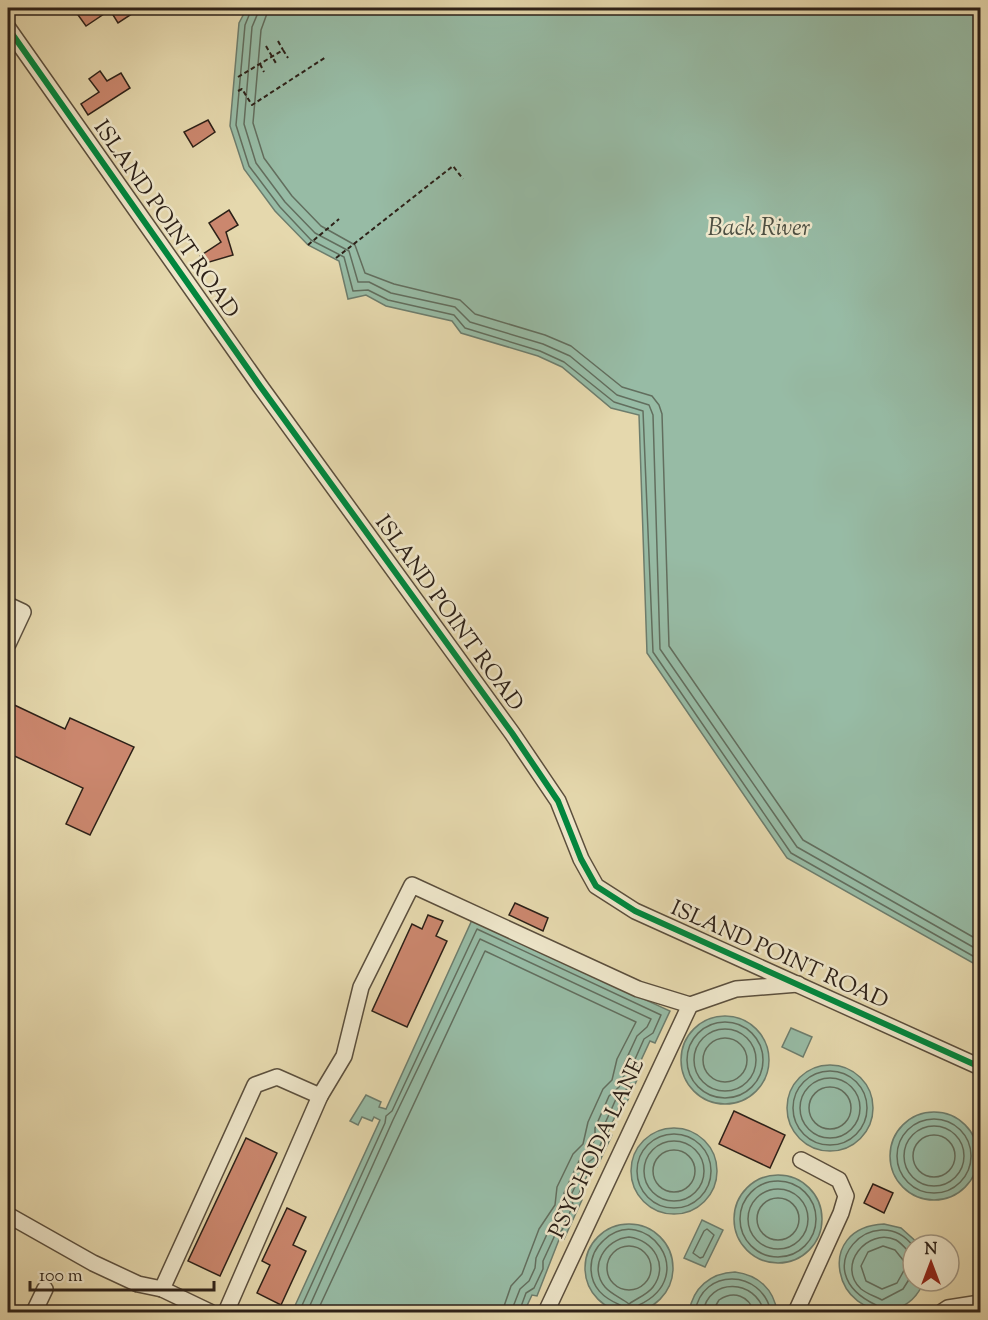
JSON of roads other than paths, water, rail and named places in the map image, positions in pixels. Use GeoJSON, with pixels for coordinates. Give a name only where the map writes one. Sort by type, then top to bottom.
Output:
{"type":"FeatureCollection","features":[{"type":"Feature","properties":{"kind":"street","name":"ISLAND POINT ROAD"},"geometry":{"type":"LineString","coordinates":[[8,28],[253,376],[512,733],[558,801],[581,859],[596,886],[635,911],[981,1067]]}},
{"type":"Feature","properties":{"kind":"street"},"geometry":{"type":"LineString","coordinates":[[8,605],[23,612],[8,644]]}},
{"type":"Feature","properties":{"kind":"street"},"geometry":{"type":"LineString","coordinates":[[226,1312],[320,1096],[344,1056],[361,987],[412,885],[638,989],[690,1005],[736,988],[799,984]]}},
{"type":"Feature","properties":{"kind":"street","name":"PSYCHODA LANE"},"geometry":{"type":"LineString","coordinates":[[546,1312],[690,1005]]}},
{"type":"Feature","properties":{"kind":"street"},"geometry":{"type":"LineString","coordinates":[[162,1289],[255,1085],[277,1077],[320,1096]]}},
{"type":"Feature","properties":{"kind":"street"},"geometry":{"type":"LineString","coordinates":[[795,1312],[841,1213],[846,1197],[839,1180],[801,1160]]}},
{"type":"Feature","properties":{"kind":"street"},"geometry":{"type":"LineString","coordinates":[[8,1215],[93,1263],[138,1284],[162,1289],[210,1312]]}},
{"type":"Feature","properties":{"kind":"street"},"geometry":{"type":"LineString","coordinates":[[34,1312],[45,1288]]}},
{"type":"Feature","properties":{"kind":"street"},"geometry":{"type":"LineString","coordinates":[[942,1312],[948,1308],[981,1302]]}},
{"type":"Feature","properties":{"kind":"water","name":"Back River"},"geometry":{"type":"Polygon","coordinates":[[[247,8],[980,8],[980,967],[787,858],[647,653],[639,415],[611,408],[562,367],[538,356],[461,333],[452,321],[386,306],[366,295],[348,299],[339,261],[308,245],[275,211],[244,169],[230,126],[239,23],[247,8]]]}},
{"type":"Feature","properties":{"kind":"water"},"geometry":{"type":"Polygon","coordinates":[[[472,920],[670,1011],[655,1043],[650,1041],[637,1069],[641,1071],[627,1102],[622,1101],[608,1132],[612,1135],[597,1167],[592,1165],[577,1198],[582,1200],[564,1239],[560,1237],[537,1296],[532,1295],[524,1312],[298,1312],[293,1310],[380,1120],[374,1117],[372,1121],[362,1117],[358,1125],[350,1121],[366,1095],[381,1102],[379,1107],[386,1109],[472,920]]]}},
{"type":"Feature","properties":{"kind":"water"},"geometry":{"type":"Polygon","coordinates":[[[725,1016],[742,1019],[756,1029],[766,1043],[769,1060],[766,1077],[756,1091],[742,1101],[725,1104],[708,1101],[694,1091],[684,1077],[681,1060],[684,1043],[694,1029],[708,1019],[725,1016]]]}},
{"type":"Feature","properties":{"kind":"water"},"geometry":{"type":"Polygon","coordinates":[[[791,1028],[812,1037],[803,1057],[782,1047],[791,1028]]]}},
{"type":"Feature","properties":{"kind":"water"},"geometry":{"type":"Polygon","coordinates":[[[830,1065],[847,1068],[861,1077],[870,1091],[873,1108],[870,1125],[861,1139],[847,1148],[830,1151],[813,1148],[799,1139],[790,1125],[787,1108],[790,1091],[799,1077],[813,1068],[830,1065]]]}},
{"type":"Feature","properties":{"kind":"water"},"geometry":{"type":"Polygon","coordinates":[[[934,1112],[951,1116],[965,1125],[974,1139],[978,1156],[974,1173],[965,1187],[951,1196],[934,1200],[917,1196],[903,1187],[894,1173],[890,1156],[894,1139],[903,1125],[917,1116],[934,1112]]]}},
{"type":"Feature","properties":{"kind":"water"},"geometry":{"type":"Polygon","coordinates":[[[674,1128],[691,1131],[705,1140],[714,1154],[717,1171],[714,1188],[705,1202],[691,1211],[674,1214],[657,1211],[643,1202],[634,1188],[631,1171],[634,1154],[643,1140],[657,1131],[674,1128]]]}},
{"type":"Feature","properties":{"kind":"water"},"geometry":{"type":"Polygon","coordinates":[[[778,1175],[795,1179],[809,1188],[818,1202],[822,1219],[818,1236],[809,1250],[795,1259],[778,1263],[761,1259],[747,1250],[738,1236],[734,1219],[738,1202],[747,1188],[761,1179],[778,1175]]]}},
{"type":"Feature","properties":{"kind":"water"},"geometry":{"type":"Polygon","coordinates":[[[702,1220],[723,1230],[705,1267],[684,1258],[702,1220]]]}},
{"type":"Feature","properties":{"kind":"water"},"geometry":{"type":"Polygon","coordinates":[[[629,1224],[646,1227],[660,1237],[670,1251],[673,1268],[670,1285],[660,1299],[646,1309],[629,1312],[612,1309],[598,1299],[588,1285],[585,1268],[588,1251],[598,1237],[612,1227],[629,1224]]]}},
{"type":"Feature","properties":{"kind":"water"},"geometry":{"type":"Polygon","coordinates":[[[884,1224],[901,1228],[907,1233],[901,1233],[901,1293],[917,1293],[905,1305],[895,1309],[874,1309],[858,1301],[846,1288],[840,1272],[840,1255],[847,1240],[862,1229],[884,1224]]]}},
{"type":"Feature","properties":{"kind":"water"},"geometry":{"type":"Polygon","coordinates":[[[735,1272],[751,1276],[764,1284],[772,1296],[777,1312],[689,1312],[694,1296],[704,1283],[718,1275],[735,1272]]]}}]}
